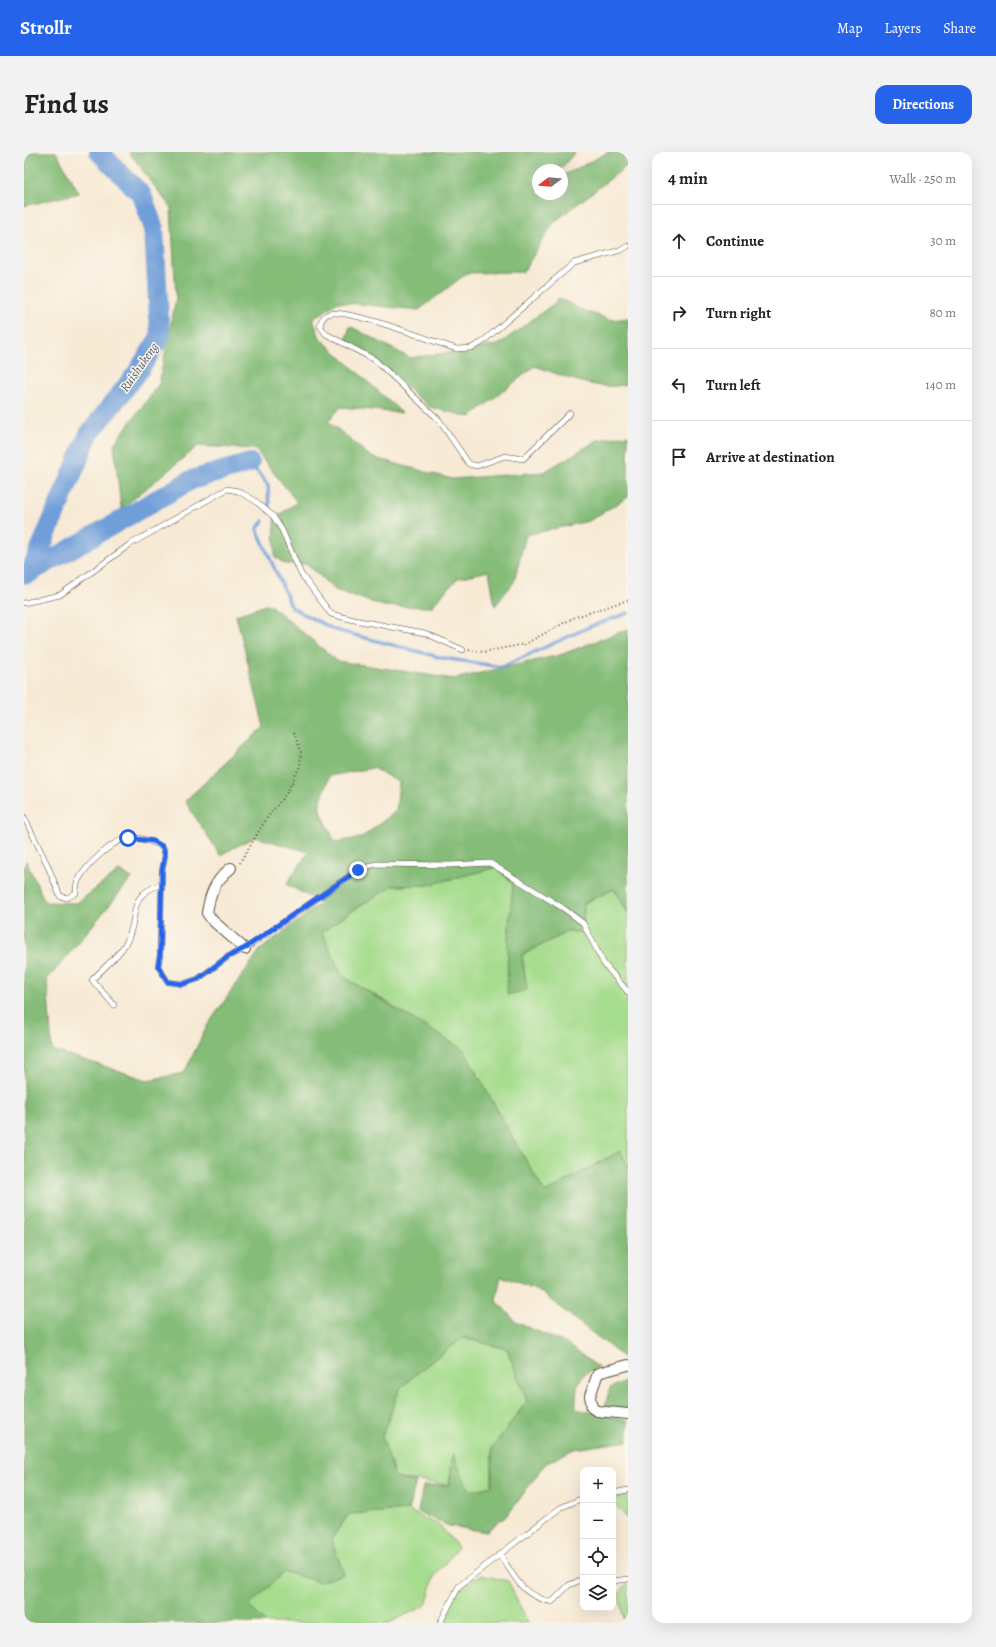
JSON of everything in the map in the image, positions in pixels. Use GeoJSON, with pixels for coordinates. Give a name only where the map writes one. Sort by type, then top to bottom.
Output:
{"type":"FeatureCollection","features":[{"type":"Feature","properties":{"kind":"street"},"geometry":{"type":"LineString","coordinates":[[230,868],[218,878],[208,902],[207,914],[245,948]]}},
{"type":"Feature","properties":{"kind":"street"},"geometry":{"type":"LineString","coordinates":[[628,1365],[598,1373],[590,1396],[592,1408],[597,1411],[628,1414]]}},
{"type":"Feature","properties":{"kind":"lane"},"geometry":{"type":"LineString","coordinates":[[570,413],[523,459],[505,456],[477,466],[469,464],[439,420],[375,360],[326,334],[320,326],[322,319],[328,314],[340,313],[361,318],[457,349],[471,348],[481,343],[574,263],[621,250],[628,246]]}},
{"type":"Feature","properties":{"kind":"lane"},"geometry":{"type":"LineString","coordinates":[[24,604],[60,595],[129,545],[227,489],[238,491],[254,500],[273,516],[282,530],[301,574],[331,614],[354,620],[425,633],[463,650]]}},
{"type":"Feature","properties":{"kind":"lane"},"geometry":{"type":"LineString","coordinates":[[24,817],[47,864],[60,896],[67,898],[76,893],[78,881],[95,859],[112,845],[128,838],[153,841],[163,847],[165,855],[162,884],[160,955],[158,966],[168,982],[183,984],[198,979],[229,956],[245,948],[358,870],[376,864],[450,865],[490,863],[563,908],[583,923],[604,964],[628,992]]}},
{"type":"Feature","properties":{"kind":"lane"},"geometry":{"type":"LineString","coordinates":[[114,1005],[92,980],[125,944],[131,930],[137,900],[148,888],[162,884]]}},
{"type":"Feature","properties":{"kind":"lane"},"geometry":{"type":"LineString","coordinates":[[616,1492],[628,1490]]}},
{"type":"Feature","properties":{"kind":"lane"},"geometry":{"type":"LineString","coordinates":[[440,1623],[459,1586],[560,1508],[580,1499]]}},
{"type":"Feature","properties":{"kind":"lane"},"geometry":{"type":"LineString","coordinates":[[500,1555],[524,1591],[541,1600],[552,1602],[569,1585],[580,1580]]}},
{"type":"Feature","properties":{"kind":"lane"},"geometry":{"type":"LineString","coordinates":[[616,1581],[628,1579]]}},
{"type":"Feature","properties":{"kind":"path"},"geometry":{"type":"LineString","coordinates":[[463,650],[483,652],[525,644],[573,618],[628,600]]}},
{"type":"Feature","properties":{"kind":"path"},"geometry":{"type":"LineString","coordinates":[[230,868],[240,864],[245,857],[266,819],[286,794],[300,766],[301,752],[294,733]]}},
{"type":"Feature","properties":{"kind":"green space"},"geometry":{"type":"Polygon","coordinates":[[[24,152],[56,152],[79,193],[24,206],[24,152]]]}},
{"type":"Feature","properties":{"kind":"green space"},"geometry":{"type":"Polygon","coordinates":[[[129,152],[575,152],[565,164],[532,164],[532,200],[568,200],[568,173],[609,152],[628,152],[628,165],[554,222],[523,272],[467,273],[419,310],[338,302],[313,319],[320,338],[402,413],[341,407],[328,421],[371,457],[452,479],[544,472],[598,440],[628,435],[628,497],[589,521],[526,535],[514,582],[495,606],[489,571],[458,578],[431,607],[384,606],[335,590],[307,564],[285,564],[275,557],[274,519],[297,502],[255,449],[198,446],[121,509],[114,444],[159,384],[176,298],[171,208],[129,152]]]}},
{"type":"Feature","properties":{"kind":"green space"},"geometry":{"type":"Polygon","coordinates":[[[560,299],[582,310],[612,320],[628,318],[628,384],[604,386],[581,382],[535,366],[470,417],[430,407],[346,339],[350,326],[410,358],[498,345],[560,299]]]}},
{"type":"Feature","properties":{"kind":"green space"},"geometry":{"type":"Polygon","coordinates":[[[269,604],[337,661],[454,679],[560,655],[628,629],[628,913],[614,889],[584,903],[583,932],[567,932],[522,955],[527,990],[507,995],[508,936],[513,884],[497,867],[428,885],[392,886],[347,914],[322,932],[342,976],[464,1050],[545,1193],[620,1151],[628,1167],[628,1356],[623,1357],[538,1290],[501,1276],[496,1300],[516,1322],[567,1344],[598,1367],[581,1379],[576,1394],[576,1409],[628,1420],[628,1441],[574,1449],[545,1464],[510,1512],[486,1532],[449,1526],[418,1512],[423,1486],[449,1485],[453,1453],[466,1485],[472,1491],[492,1486],[492,1448],[527,1401],[507,1349],[463,1338],[434,1359],[400,1388],[382,1436],[395,1478],[416,1482],[408,1510],[349,1514],[331,1539],[344,1574],[320,1582],[284,1572],[249,1606],[266,1623],[24,1623],[24,869],[26,861],[45,902],[77,903],[119,871],[132,878],[47,980],[52,1050],[148,1080],[184,1073],[207,1026],[260,950],[321,903],[286,884],[309,852],[255,837],[220,855],[185,801],[264,727],[236,615],[269,604]],[[373,768],[329,776],[319,807],[335,842],[361,838],[396,811],[399,782],[373,768]]]}},
{"type":"Feature","properties":{"kind":"green space"},"geometry":{"type":"Polygon","coordinates":[[[497,867],[513,884],[507,978],[527,990],[522,955],[567,932],[583,932],[584,903],[614,889],[628,913],[628,1167],[620,1151],[545,1193],[511,1135],[392,1005],[342,976],[321,932],[392,886],[428,885],[497,867]]]}},
{"type":"Feature","properties":{"kind":"green space"},"geometry":{"type":"Polygon","coordinates":[[[463,1338],[507,1349],[527,1401],[492,1448],[492,1486],[472,1491],[466,1485],[453,1454],[449,1485],[395,1478],[382,1436],[400,1388],[434,1359],[463,1338]]]}},
{"type":"Feature","properties":{"kind":"green space"},"geometry":{"type":"Polygon","coordinates":[[[628,1380],[628,1409],[604,1410],[610,1388],[628,1380]]]}},
{"type":"Feature","properties":{"kind":"green space"},"geometry":{"type":"Polygon","coordinates":[[[628,1494],[628,1519],[616,1505],[616,1497],[628,1494]]]}},
{"type":"Feature","properties":{"kind":"green space"},"geometry":{"type":"Polygon","coordinates":[[[408,1510],[440,1526],[458,1547],[434,1577],[426,1605],[389,1623],[266,1623],[249,1606],[284,1571],[320,1582],[331,1539],[349,1514],[408,1510]]]}},
{"type":"Feature","properties":{"kind":"green space"},"geometry":{"type":"Polygon","coordinates":[[[480,1575],[508,1581],[528,1623],[446,1623],[455,1593],[480,1575]]]}},
{"type":"Feature","properties":{"kind":"green space"},"geometry":{"type":"Polygon","coordinates":[[[628,1582],[628,1620],[624,1621],[619,1594],[628,1582]]]}},
{"type":"Feature","properties":{"kind":"waterway","name":"Ruishukeng"},"geometry":{"type":"LineString","coordinates":[[30,573],[89,434],[137,373],[160,337],[154,229],[142,195],[99,152]]}},
{"type":"Feature","properties":{"kind":"waterway"},"geometry":{"type":"LineString","coordinates":[[250,463],[268,485],[269,512]]}},
{"type":"Feature","properties":{"kind":"waterway"},"geometry":{"type":"LineString","coordinates":[[27,574],[191,480],[250,463]]}},
{"type":"Feature","properties":{"kind":"waterway"},"geometry":{"type":"LineString","coordinates":[[263,521],[257,529],[292,608],[335,630],[443,658],[502,667],[589,627],[628,613]]}},
{"type":"Feature","properties":{"kind":"route"},"geometry":{"type":"LineString","coordinates":[[128,838],[153,841],[163,847],[165,855],[162,871],[160,955],[158,966],[168,982],[183,984],[198,979],[229,956],[245,948],[358,870]]}}]}
